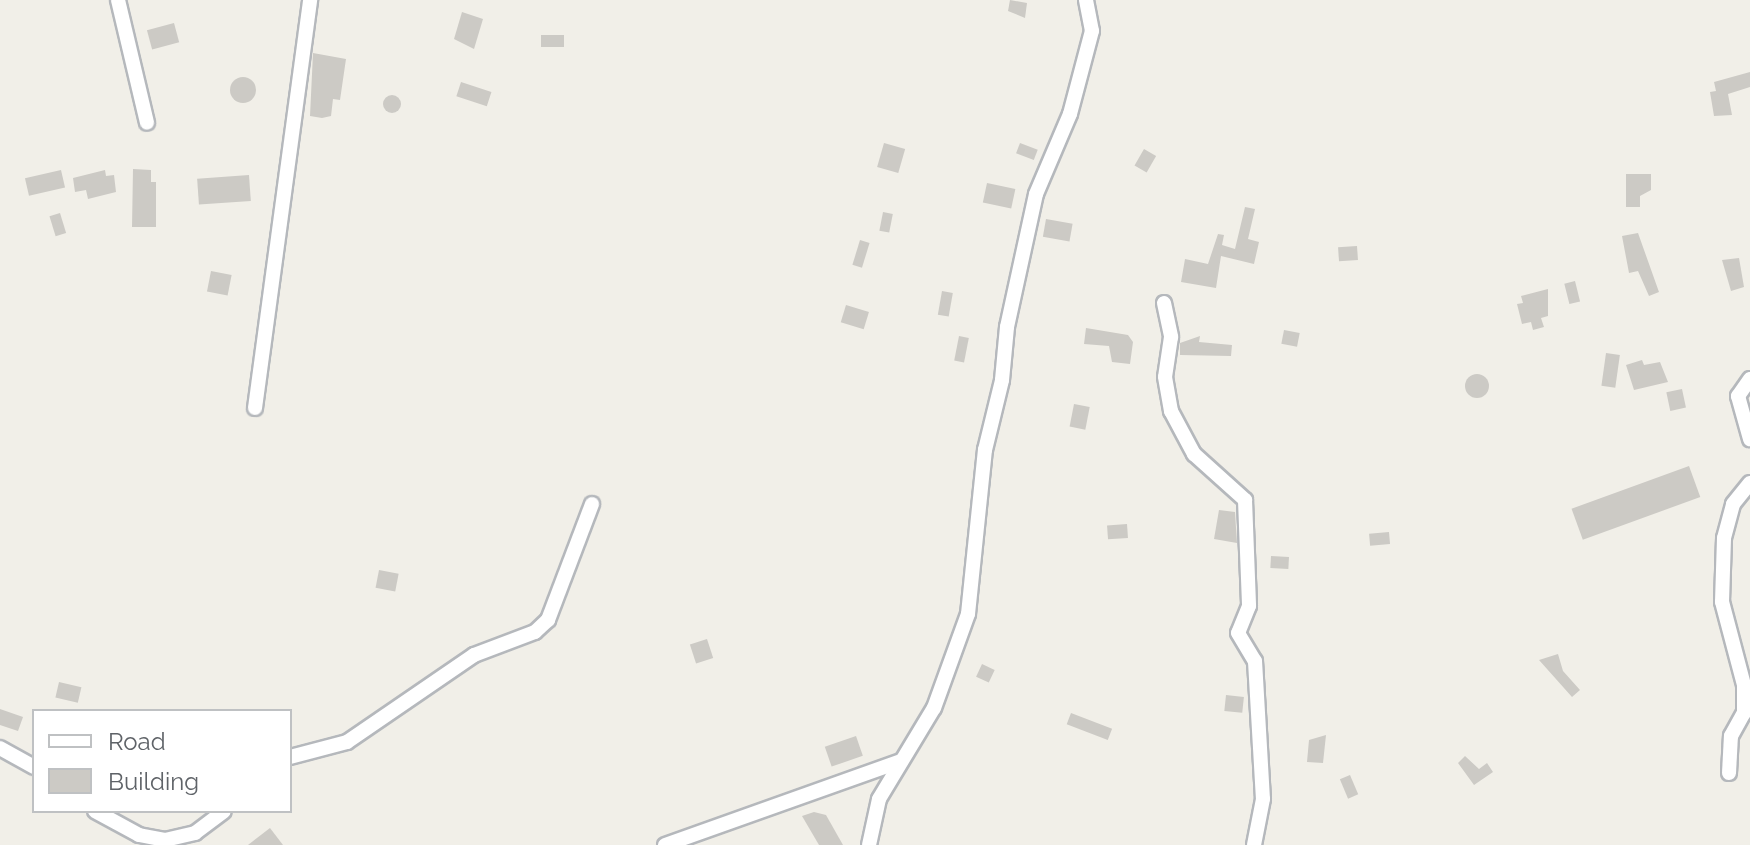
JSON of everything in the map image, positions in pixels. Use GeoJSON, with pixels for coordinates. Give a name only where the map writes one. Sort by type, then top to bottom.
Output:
{"type":"FeatureCollection","features":[{"type":"Feature","properties":{"kind":"street"},"geometry":{"type":"LineString","coordinates":[[118,0],[147,123]]}},
{"type":"Feature","properties":{"kind":"street"},"geometry":{"type":"LineString","coordinates":[[255,408],[310,0]]}},
{"type":"Feature","properties":{"kind":"street"},"geometry":{"type":"LineString","coordinates":[[869,845],[879,799],[934,708],[968,614],[985,450],[1002,380],[1007,327],[1036,194],[1070,114],[1092,31],[1086,0]]}},
{"type":"Feature","properties":{"kind":"street"},"geometry":{"type":"LineString","coordinates":[[1164,303],[1171,337],[1165,377],[1171,411],[1194,454],[1245,500],[1249,606],[1238,633],[1255,661],[1263,799],[1254,845]]}},
{"type":"Feature","properties":{"kind":"street"},"geometry":{"type":"LineString","coordinates":[[1750,379],[1738,396],[1750,439]]}},
{"type":"Feature","properties":{"kind":"street"},"geometry":{"type":"LineString","coordinates":[[1729,773],[1731,736],[1744,713],[1744,685],[1722,602],[1724,538],[1733,504],[1750,483]]}},
{"type":"Feature","properties":{"kind":"street"},"geometry":{"type":"LineString","coordinates":[[292,756],[347,742],[474,655],[535,632],[548,620],[592,504]]}},
{"type":"Feature","properties":{"kind":"street"},"geometry":{"type":"LineString","coordinates":[[0,748],[32,766]]}},
{"type":"Feature","properties":{"kind":"street"},"geometry":{"type":"LineString","coordinates":[[665,845],[901,761]]}},
{"type":"Feature","properties":{"kind":"street"},"geometry":{"type":"LineString","coordinates":[[98,813],[135,840],[182,838],[221,813]]}},
{"type":"Feature","properties":{"kind":"building"},"geometry":{"type":"Polygon","coordinates":[[[1010,0],[1027,3],[1025,18],[1008,11],[1010,0]]]}},
{"type":"Feature","properties":{"kind":"building"},"geometry":{"type":"Polygon","coordinates":[[[462,12],[483,19],[474,49],[454,39],[462,12]]]}},
{"type":"Feature","properties":{"kind":"building"},"geometry":{"type":"Polygon","coordinates":[[[174,23],[179,42],[152,50],[147,30],[174,23]]]}},
{"type":"Feature","properties":{"kind":"building"},"geometry":{"type":"Polygon","coordinates":[[[541,35],[564,35],[564,47],[541,47],[541,35]]]}},
{"type":"Feature","properties":{"kind":"building"},"geometry":{"type":"Polygon","coordinates":[[[313,53],[346,59],[340,100],[333,99],[331,116],[322,118],[310,116],[313,53]]]}},
{"type":"Feature","properties":{"kind":"building"},"geometry":{"type":"Polygon","coordinates":[[[1750,72],[1750,87],[1728,94],[1732,115],[1714,116],[1710,92],[1716,91],[1714,82],[1750,72]]]}},
{"type":"Feature","properties":{"kind":"building"},"geometry":{"type":"Polygon","coordinates":[[[243,77],[252,81],[256,90],[252,99],[243,103],[234,99],[230,90],[234,81],[243,77]]]}},
{"type":"Feature","properties":{"kind":"building"},"geometry":{"type":"Polygon","coordinates":[[[461,82],[491,92],[487,106],[456,96],[461,82]]]}},
{"type":"Feature","properties":{"kind":"building"},"geometry":{"type":"Polygon","coordinates":[[[388,95],[396,95],[401,104],[399,111],[388,113],[383,108],[383,100],[388,95]]]}},
{"type":"Feature","properties":{"kind":"building"},"geometry":{"type":"Polygon","coordinates":[[[884,143],[905,149],[898,173],[877,167],[884,143]]]}},
{"type":"Feature","properties":{"kind":"building"},"geometry":{"type":"Polygon","coordinates":[[[1020,143],[1038,150],[1034,160],[1016,153],[1020,143]]]}},
{"type":"Feature","properties":{"kind":"building"},"geometry":{"type":"Polygon","coordinates":[[[1144,149],[1156,156],[1147,172],[1134,165],[1144,149]]]}},
{"type":"Feature","properties":{"kind":"building"},"geometry":{"type":"Polygon","coordinates":[[[133,169],[151,170],[151,182],[156,182],[156,227],[132,227],[133,169]]]}},
{"type":"Feature","properties":{"kind":"building"},"geometry":{"type":"Polygon","coordinates":[[[61,170],[65,188],[29,196],[25,178],[61,170]]]}},
{"type":"Feature","properties":{"kind":"building"},"geometry":{"type":"Polygon","coordinates":[[[105,170],[106,176],[114,175],[116,192],[88,199],[86,190],[75,192],[73,178],[105,170]]]}},
{"type":"Feature","properties":{"kind":"building"},"geometry":{"type":"Polygon","coordinates":[[[1626,174],[1651,174],[1651,190],[1640,196],[1640,207],[1626,207],[1626,174]]]}},
{"type":"Feature","properties":{"kind":"building"},"geometry":{"type":"Polygon","coordinates":[[[249,175],[251,201],[199,205],[197,179],[249,175]]]}},
{"type":"Feature","properties":{"kind":"building"},"geometry":{"type":"Polygon","coordinates":[[[987,183],[1015,189],[1011,209],[983,203],[987,183]]]}},
{"type":"Feature","properties":{"kind":"building"},"geometry":{"type":"Polygon","coordinates":[[[1245,207],[1255,209],[1248,239],[1259,242],[1254,264],[1221,256],[1216,288],[1181,282],[1185,259],[1208,264],[1218,234],[1224,235],[1222,245],[1235,249],[1245,207]]]}},
{"type":"Feature","properties":{"kind":"building"},"geometry":{"type":"Polygon","coordinates":[[[883,212],[893,214],[889,233],[879,231],[883,212]]]}},
{"type":"Feature","properties":{"kind":"building"},"geometry":{"type":"Polygon","coordinates":[[[60,213],[66,233],[56,236],[49,216],[60,213]]]}},
{"type":"Feature","properties":{"kind":"building"},"geometry":{"type":"Polygon","coordinates":[[[1046,219],[1073,224],[1069,241],[1043,237],[1046,219]]]}},
{"type":"Feature","properties":{"kind":"building"},"geometry":{"type":"Polygon","coordinates":[[[1638,233],[1659,292],[1649,296],[1638,271],[1629,273],[1622,236],[1638,233]]]}},
{"type":"Feature","properties":{"kind":"building"},"geometry":{"type":"Polygon","coordinates":[[[860,240],[870,243],[862,268],[852,265],[860,240]]]}},
{"type":"Feature","properties":{"kind":"building"},"geometry":{"type":"Polygon","coordinates":[[[1357,246],[1358,260],[1339,261],[1338,247],[1357,246]]]}},
{"type":"Feature","properties":{"kind":"building"},"geometry":{"type":"Polygon","coordinates":[[[1739,258],[1744,287],[1731,291],[1722,260],[1739,258]]]}},
{"type":"Feature","properties":{"kind":"building"},"geometry":{"type":"Polygon","coordinates":[[[211,271],[232,275],[228,296],[207,292],[211,271]]]}},
{"type":"Feature","properties":{"kind":"building"},"geometry":{"type":"Polygon","coordinates":[[[1575,281],[1580,301],[1569,304],[1564,284],[1575,281]]]}},
{"type":"Feature","properties":{"kind":"building"},"geometry":{"type":"Polygon","coordinates":[[[1548,289],[1548,316],[1541,318],[1544,327],[1533,330],[1531,322],[1522,324],[1517,304],[1523,303],[1521,296],[1548,289]]]}},
{"type":"Feature","properties":{"kind":"building"},"geometry":{"type":"Polygon","coordinates":[[[942,291],[953,293],[949,317],[938,315],[942,291]]]}},
{"type":"Feature","properties":{"kind":"building"},"geometry":{"type":"Polygon","coordinates":[[[846,305],[869,312],[864,329],[841,322],[846,305]]]}},
{"type":"Feature","properties":{"kind":"building"},"geometry":{"type":"Polygon","coordinates":[[[1086,328],[1128,335],[1133,342],[1130,364],[1112,362],[1109,346],[1084,344],[1086,328]]]}},
{"type":"Feature","properties":{"kind":"building"},"geometry":{"type":"Polygon","coordinates":[[[1284,330],[1300,333],[1297,347],[1281,344],[1284,330]]]}},
{"type":"Feature","properties":{"kind":"building"},"geometry":{"type":"Polygon","coordinates":[[[959,336],[969,338],[964,362],[954,361],[959,336]]]}},
{"type":"Feature","properties":{"kind":"building"},"geometry":{"type":"Polygon","coordinates":[[[1200,336],[1199,342],[1232,345],[1231,356],[1180,355],[1180,343],[1200,336]]]}},
{"type":"Feature","properties":{"kind":"building"},"geometry":{"type":"Polygon","coordinates":[[[1606,353],[1620,355],[1615,388],[1601,386],[1606,353]]]}},
{"type":"Feature","properties":{"kind":"building"},"geometry":{"type":"Polygon","coordinates":[[[1642,360],[1644,365],[1660,362],[1668,382],[1634,390],[1626,365],[1642,360]]]}},
{"type":"Feature","properties":{"kind":"building"},"geometry":{"type":"Polygon","coordinates":[[[1477,374],[1488,381],[1489,386],[1482,397],[1477,398],[1466,391],[1465,386],[1472,375],[1477,374]]]}},
{"type":"Feature","properties":{"kind":"building"},"geometry":{"type":"Polygon","coordinates":[[[1682,389],[1686,408],[1670,411],[1666,392],[1682,389]]]}},
{"type":"Feature","properties":{"kind":"building"},"geometry":{"type":"Polygon","coordinates":[[[1074,404],[1090,407],[1085,430],[1070,427],[1074,404]]]}},
{"type":"Feature","properties":{"kind":"building"},"geometry":{"type":"Polygon","coordinates":[[[1689,466],[1700,497],[1583,540],[1572,509],[1689,466]]]}},
{"type":"Feature","properties":{"kind":"building"},"geometry":{"type":"Polygon","coordinates":[[[1219,510],[1235,512],[1237,543],[1214,539],[1219,510]]]}},
{"type":"Feature","properties":{"kind":"building"},"geometry":{"type":"Polygon","coordinates":[[[1127,524],[1128,538],[1108,539],[1107,525],[1127,524]]]}},
{"type":"Feature","properties":{"kind":"building"},"geometry":{"type":"Polygon","coordinates":[[[1389,532],[1390,544],[1370,546],[1369,534],[1389,532]]]}},
{"type":"Feature","properties":{"kind":"building"},"geometry":{"type":"Polygon","coordinates":[[[1271,556],[1289,557],[1288,569],[1270,568],[1271,556]]]}},
{"type":"Feature","properties":{"kind":"building"},"geometry":{"type":"Polygon","coordinates":[[[379,570],[399,574],[395,591],[376,588],[379,570]]]}},
{"type":"Feature","properties":{"kind":"building"},"geometry":{"type":"Polygon","coordinates":[[[707,639],[713,658],[696,664],[690,645],[707,639]]]}},
{"type":"Feature","properties":{"kind":"building"},"geometry":{"type":"Polygon","coordinates":[[[1558,654],[1563,671],[1580,690],[1572,697],[1539,660],[1558,654]]]}},
{"type":"Feature","properties":{"kind":"building"},"geometry":{"type":"Polygon","coordinates":[[[982,664],[995,670],[989,683],[976,677],[982,664]]]}},
{"type":"Feature","properties":{"kind":"building"},"geometry":{"type":"Polygon","coordinates":[[[59,682],[81,687],[78,703],[55,698],[59,682]]]}},
{"type":"Feature","properties":{"kind":"building"},"geometry":{"type":"Polygon","coordinates":[[[1226,695],[1244,697],[1242,713],[1224,711],[1226,695]]]}},
{"type":"Feature","properties":{"kind":"building"},"geometry":{"type":"Polygon","coordinates":[[[0,709],[23,717],[18,731],[0,725],[0,709]]]}},
{"type":"Feature","properties":{"kind":"building"},"geometry":{"type":"Polygon","coordinates":[[[1071,713],[1112,729],[1108,740],[1067,724],[1071,713]]]}},
{"type":"Feature","properties":{"kind":"building"},"geometry":{"type":"Polygon","coordinates":[[[1326,735],[1323,763],[1307,762],[1309,740],[1326,735]]]}},
{"type":"Feature","properties":{"kind":"building"},"geometry":{"type":"Polygon","coordinates":[[[856,736],[863,756],[832,767],[825,747],[856,736]]]}},
{"type":"Feature","properties":{"kind":"building"},"geometry":{"type":"Polygon","coordinates":[[[1465,756],[1479,769],[1487,763],[1493,772],[1474,785],[1458,763],[1465,756]]]}},
{"type":"Feature","properties":{"kind":"building"},"geometry":{"type":"Polygon","coordinates":[[[1350,775],[1358,794],[1348,799],[1340,779],[1350,775]]]}},
{"type":"Feature","properties":{"kind":"building"},"geometry":{"type":"Polygon","coordinates":[[[814,812],[826,815],[843,845],[819,845],[802,816],[814,812]]]}},
{"type":"Feature","properties":{"kind":"building"},"geometry":{"type":"Polygon","coordinates":[[[270,828],[283,845],[248,845],[270,828]]]}}]}
